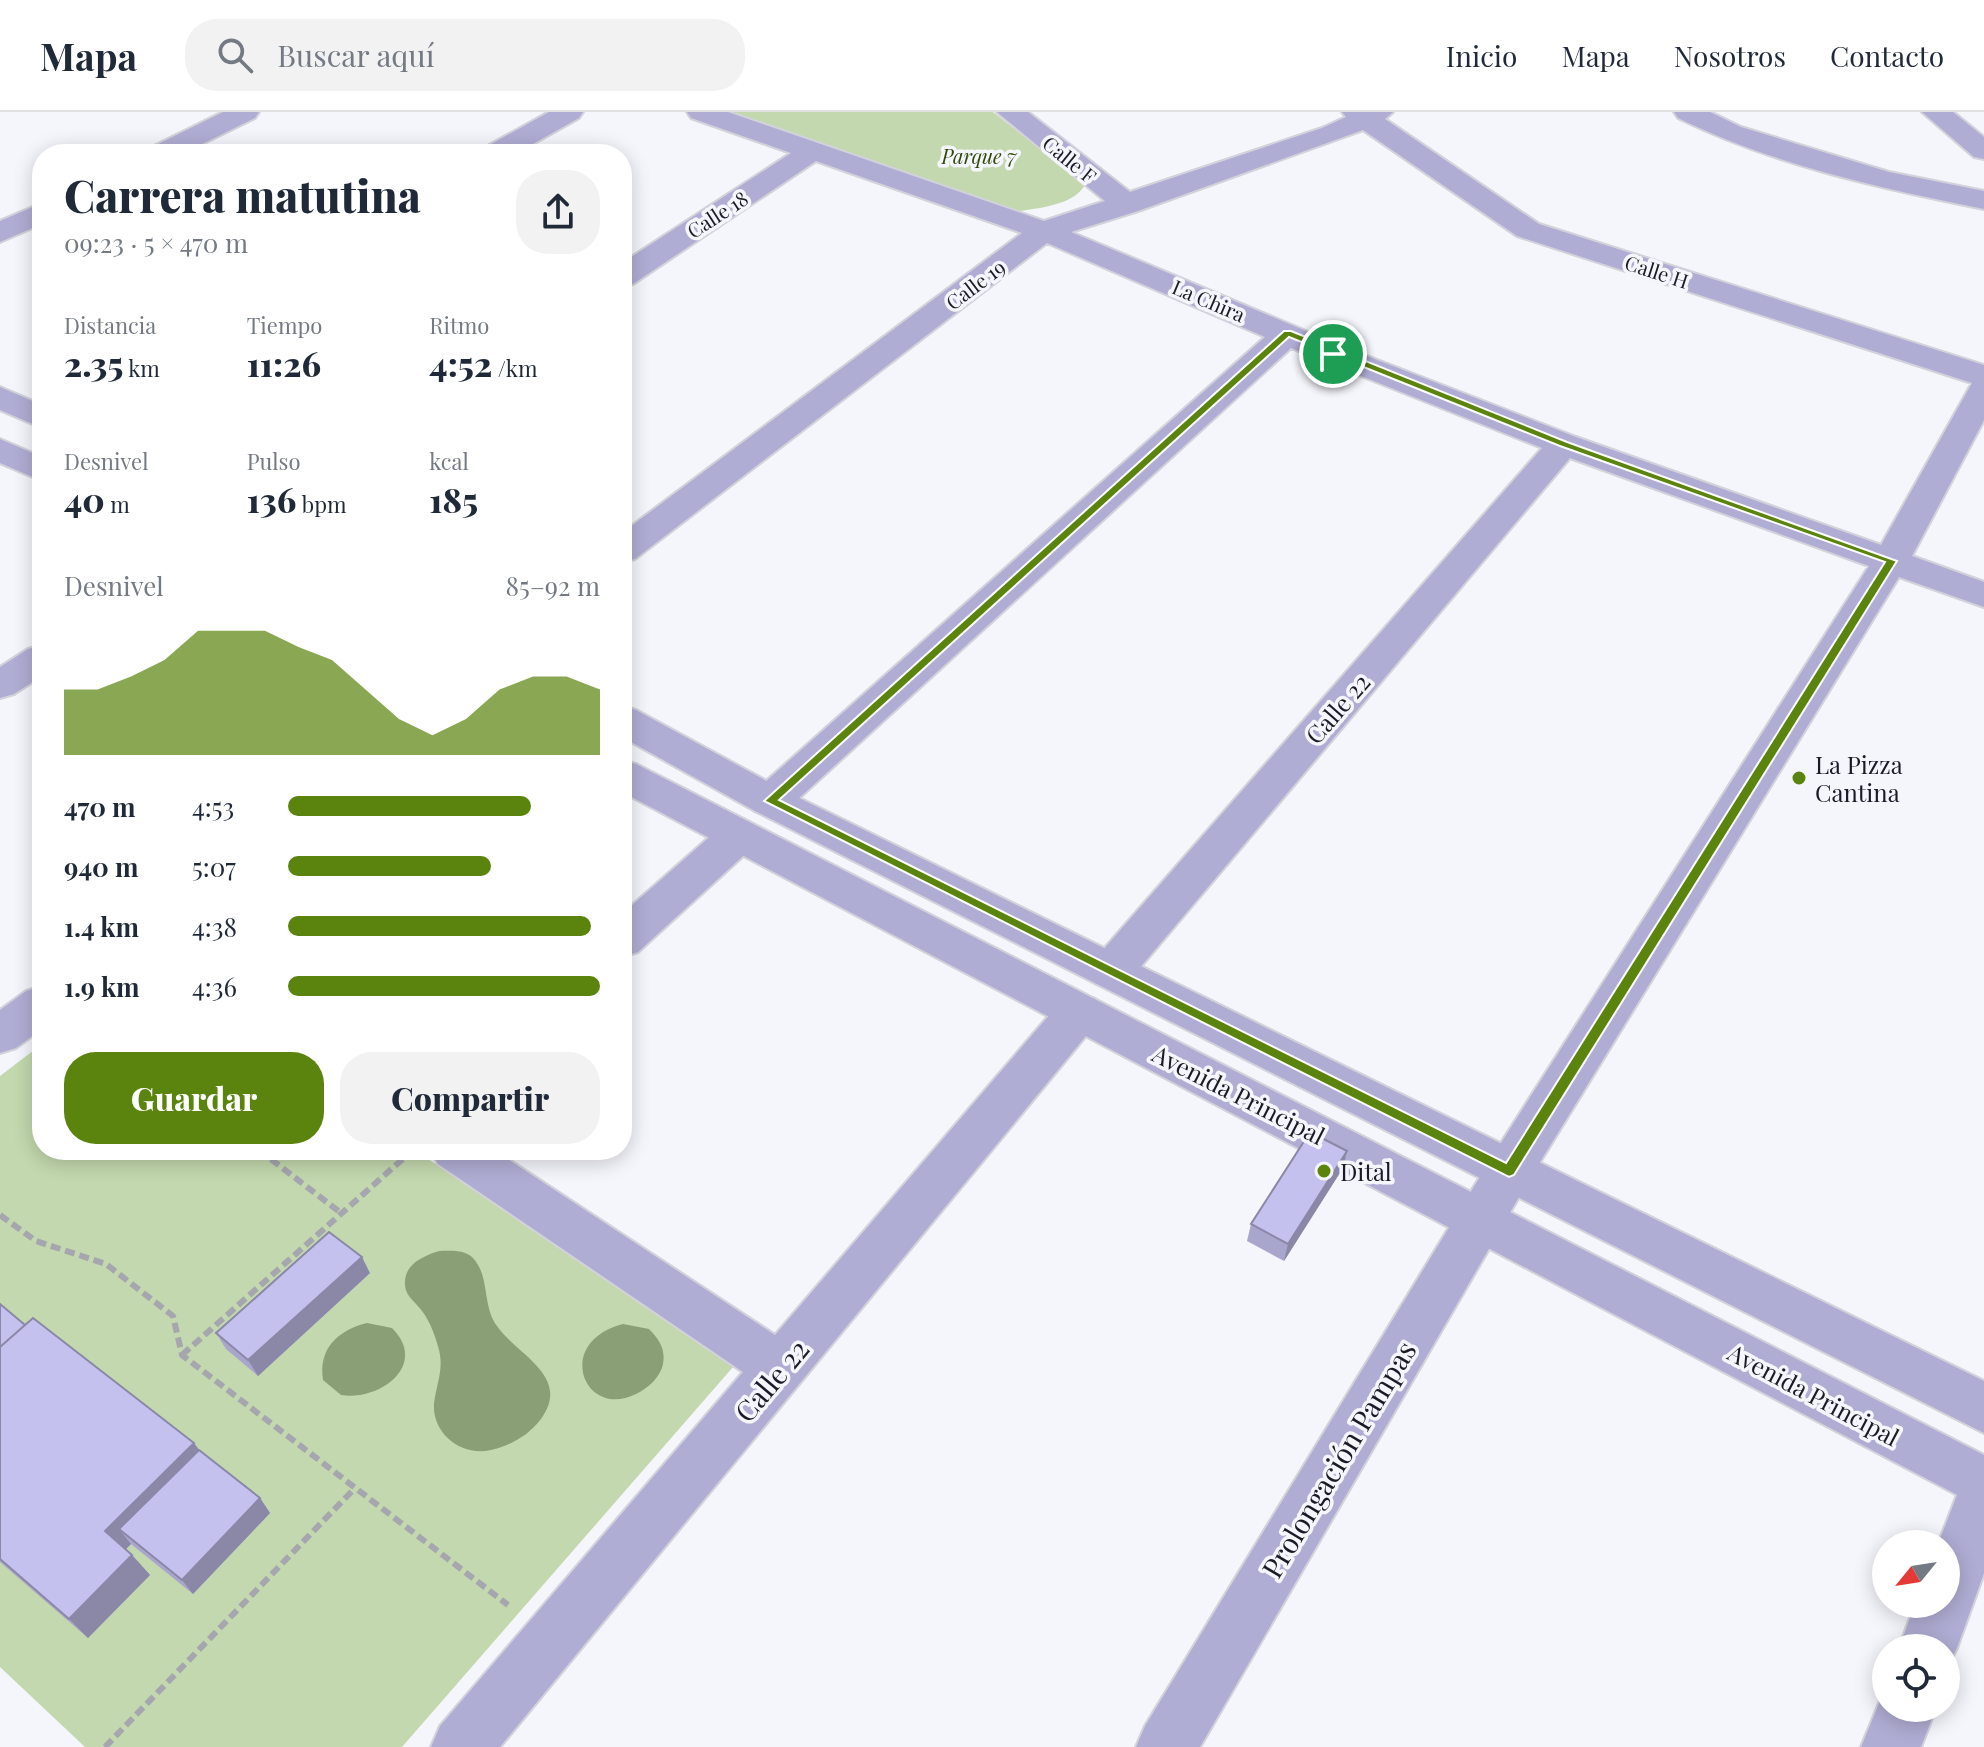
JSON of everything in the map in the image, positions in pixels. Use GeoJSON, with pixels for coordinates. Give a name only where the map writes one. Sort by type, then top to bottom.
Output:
{"type":"FeatureCollection","features":[{"type":"Feature","properties":{"kind":"street"},"geometry":{"type":"LineString","coordinates":[[180,144],[245,112]]}},
{"type":"Feature","properties":{"kind":"street"},"geometry":{"type":"LineString","coordinates":[[512,144],[569,112]]}},
{"type":"Feature","properties":{"kind":"street","name":"La Chira"},"geometry":{"type":"LineString","coordinates":[[701,112],[1044,231],[1564,444],[1984,595]]}},
{"type":"Feature","properties":{"kind":"street","name":"Calle F"},"geometry":{"type":"LineString","coordinates":[[1011,112],[1128,205]]}},
{"type":"Feature","properties":{"kind":"street"},"geometry":{"type":"LineString","coordinates":[[1688,112],[1731,133],[1884,180],[1984,200]]}},
{"type":"Feature","properties":{"kind":"street"},"geometry":{"type":"LineString","coordinates":[[1936,112],[1984,151]]}},
{"type":"Feature","properties":{"kind":"street","name":"Calle 19"},"geometry":{"type":"LineString","coordinates":[[632,543],[1044,231],[1332,134],[1367,114]]}},
{"type":"Feature","properties":{"kind":"street","name":"Calle H"},"geometry":{"type":"LineString","coordinates":[[1367,114],[1528,230],[1984,376]]}},
{"type":"Feature","properties":{"kind":"street","name":"Calle 18"},"geometry":{"type":"LineString","coordinates":[[632,270],[813,151]]}},
{"type":"Feature","properties":{"kind":"street"},"geometry":{"type":"LineString","coordinates":[[0,233],[32,217]]}},
{"type":"Feature","properties":{"kind":"street"},"geometry":{"type":"LineString","coordinates":[[770,801],[1288,333]]}},
{"type":"Feature","properties":{"kind":"street","name":"Prolongación Pampas"},"geometry":{"type":"LineString","coordinates":[[1166,1747],[1509,1171],[1891,561],[1984,389]]}},
{"type":"Feature","properties":{"kind":"street"},"geometry":{"type":"LineString","coordinates":[[0,397],[32,410]]}},
{"type":"Feature","properties":{"kind":"street","name":"Calle 22"},"geometry":{"type":"LineString","coordinates":[[1111,971],[1564,444]]}},
{"type":"Feature","properties":{"kind":"street"},"geometry":{"type":"LineString","coordinates":[[0,449],[32,466]]}},
{"type":"Feature","properties":{"kind":"street"},"geometry":{"type":"LineString","coordinates":[[0,685],[32,664]]}},
{"type":"Feature","properties":{"kind":"street"},"geometry":{"type":"LineString","coordinates":[[632,725],[770,801],[1984,1408]]}},
{"type":"Feature","properties":{"kind":"street","name":"Avenida Principal"},"geometry":{"type":"LineString","coordinates":[[632,779],[1984,1483]]}},
{"type":"Feature","properties":{"kind":"street"},"geometry":{"type":"LineString","coordinates":[[632,931],[738,836]]}},
{"type":"Feature","properties":{"kind":"street"},"geometry":{"type":"LineString","coordinates":[[0,1035],[32,1011]]}},
{"type":"Feature","properties":{"kind":"street","name":"Calle 22"},"geometry":{"type":"LineString","coordinates":[[461,1747],[1079,1012]]}},
{"type":"Feature","properties":{"kind":"street"},"geometry":{"type":"LineString","coordinates":[[470,1160],[781,1368]]}},
{"type":"Feature","properties":{"kind":"street"},"geometry":{"type":"LineString","coordinates":[[1960,1561],[1984,1496]]}},
{"type":"Feature","properties":{"kind":"street"},"geometry":{"type":"LineString","coordinates":[[1891,1747],[1901,1722]]}},
{"type":"Feature","properties":{"kind":"path"},"geometry":{"type":"LineString","coordinates":[[272,1160],[341,1213]]}},
{"type":"Feature","properties":{"kind":"path"},"geometry":{"type":"LineString","coordinates":[[182,1355],[402,1160]]}},
{"type":"Feature","properties":{"kind":"path"},"geometry":{"type":"LineString","coordinates":[[0,1215],[36,1241],[106,1264],[173,1316],[182,1355],[553,1639]]}},
{"type":"Feature","properties":{"kind":"path"},"geometry":{"type":"LineString","coordinates":[[105,1747],[355,1488]]}},
{"type":"Feature","properties":{"kind":"green space","name":"Parque 7"},"geometry":{"type":"Polygon","coordinates":[[[724,112],[993,112],[1085,185],[1063,202],[1014,212],[724,112]]]}},
{"type":"Feature","properties":{"kind":"green space"},"geometry":{"type":"Polygon","coordinates":[[[32,1052],[32,1160],[430,1160],[733,1367],[402,1747],[85,1747],[0,1667],[0,1076],[32,1052]]]}},
{"type":"Feature","properties":{"kind":"shaded area"},"geometry":{"type":"Polygon","coordinates":[[[439,1251],[461,1252],[473,1258],[482,1273],[492,1318],[506,1337],[538,1367],[550,1390],[549,1404],[536,1425],[519,1439],[491,1450],[470,1450],[451,1441],[438,1425],[435,1415],[441,1364],[439,1350],[428,1320],[408,1294],[405,1281],[412,1265],[439,1251]]]}},
{"type":"Feature","properties":{"kind":"shaded area"},"geometry":{"type":"Polygon","coordinates":[[[367,1323],[392,1328],[402,1342],[405,1355],[402,1367],[395,1378],[371,1392],[341,1395],[323,1380],[322,1369],[327,1350],[347,1330],[367,1323]]]}},
{"type":"Feature","properties":{"kind":"shaded area"},"geometry":{"type":"Polygon","coordinates":[[[623,1324],[649,1329],[653,1333],[663,1351],[662,1368],[652,1383],[636,1394],[618,1399],[602,1397],[591,1388],[584,1376],[583,1361],[588,1346],[601,1333],[623,1324]]]}},
{"type":"Feature","properties":{"kind":"building"},"geometry":{"type":"Polygon","coordinates":[[[1310,1132],[1347,1151],[1288,1244],[1251,1224],[1310,1132]]]}},
{"type":"Feature","properties":{"kind":"building"},"geometry":{"type":"Polygon","coordinates":[[[329,1232],[362,1257],[248,1360],[216,1333],[329,1232]]]}},
{"type":"Feature","properties":{"kind":"building"},"geometry":{"type":"Polygon","coordinates":[[[0,1304],[25,1325],[0,1347],[0,1304]]]}},
{"type":"Feature","properties":{"kind":"building"},"geometry":{"type":"Polygon","coordinates":[[[33,1318],[194,1443],[105,1531],[132,1555],[69,1619],[0,1559],[0,1347],[33,1318]]]}},
{"type":"Feature","properties":{"kind":"building"},"geometry":{"type":"Polygon","coordinates":[[[199,1450],[260,1498],[182,1580],[119,1529],[199,1450]]]}},
{"type":"Feature","properties":{"kind":"place","name":"La Pizza Cantina"},"geometry":{"type":"Point","coordinates":[1799,778]}},
{"type":"Feature","properties":{"kind":"place","name":"Dital"},"geometry":{"type":"Point","coordinates":[1324,1171]}},
{"type":"Feature","properties":{"kind":"route"},"geometry":{"type":"LineString","coordinates":[[1288,333],[1333,354],[1564,444],[1891,561],[1509,1171],[770,801],[1288,333]]}}]}
